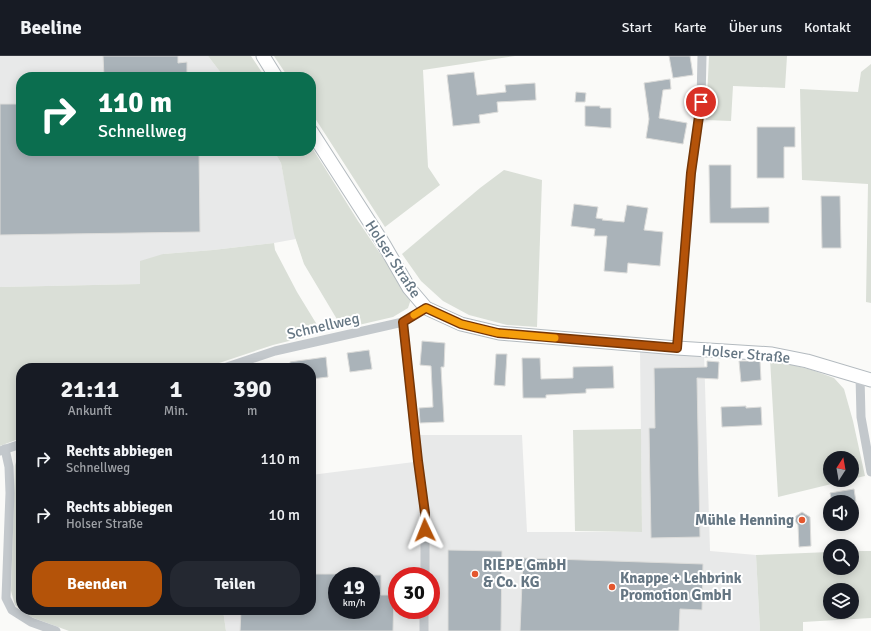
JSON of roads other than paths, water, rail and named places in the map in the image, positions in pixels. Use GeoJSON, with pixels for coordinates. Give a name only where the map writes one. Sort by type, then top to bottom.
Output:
{"type":"FeatureCollection","features":[{"type":"Feature","properties":{"kind":"main road"},"geometry":{"type":"LineString","coordinates":[[263,56],[273,72]]}},
{"type":"Feature","properties":{"kind":"main road","name":"Holser Straße"},"geometry":{"type":"LineString","coordinates":[[316,139],[410,288],[426,308],[461,324],[498,333],[677,348],[772,354],[807,361],[866,378]]}},
{"type":"Feature","properties":{"kind":"street"},"geometry":{"type":"LineString","coordinates":[[677,348],[691,173],[701,102],[702,56]]}},
{"type":"Feature","properties":{"kind":"street","name":"Schnellweg"},"geometry":{"type":"LineString","coordinates":[[239,363],[275,351],[403,322],[426,308]]}},
{"type":"Feature","properties":{"kind":"street"},"geometry":{"type":"LineString","coordinates":[[403,322],[425,513],[425,567]]}},
{"type":"Feature","properties":{"kind":"street"},"geometry":{"type":"LineString","coordinates":[[866,378],[861,417],[871,472]]}},
{"type":"Feature","properties":{"kind":"street"},"geometry":{"type":"LineString","coordinates":[[16,446],[3,450],[9,467],[10,493],[6,598],[12,610],[16,613]]}},
{"type":"Feature","properties":{"kind":"street"},"geometry":{"type":"LineString","coordinates":[[20,615],[31,622],[56,631]]}},
{"type":"Feature","properties":{"kind":"street"},"geometry":{"type":"LineString","coordinates":[[424,619],[424,631]]}},
{"type":"Feature","properties":{"kind":"place","name":"Mühle Henning"},"geometry":{"type":"Point","coordinates":[802,520]}},
{"type":"Feature","properties":{"kind":"place","name":"RIEPE GmbH & Co. KG"},"geometry":{"type":"Point","coordinates":[475,574]}},
{"type":"Feature","properties":{"kind":"place","name":"Knappe + Lehbrink Promotion GmbH"},"geometry":{"type":"Point","coordinates":[612,587]}}]}
